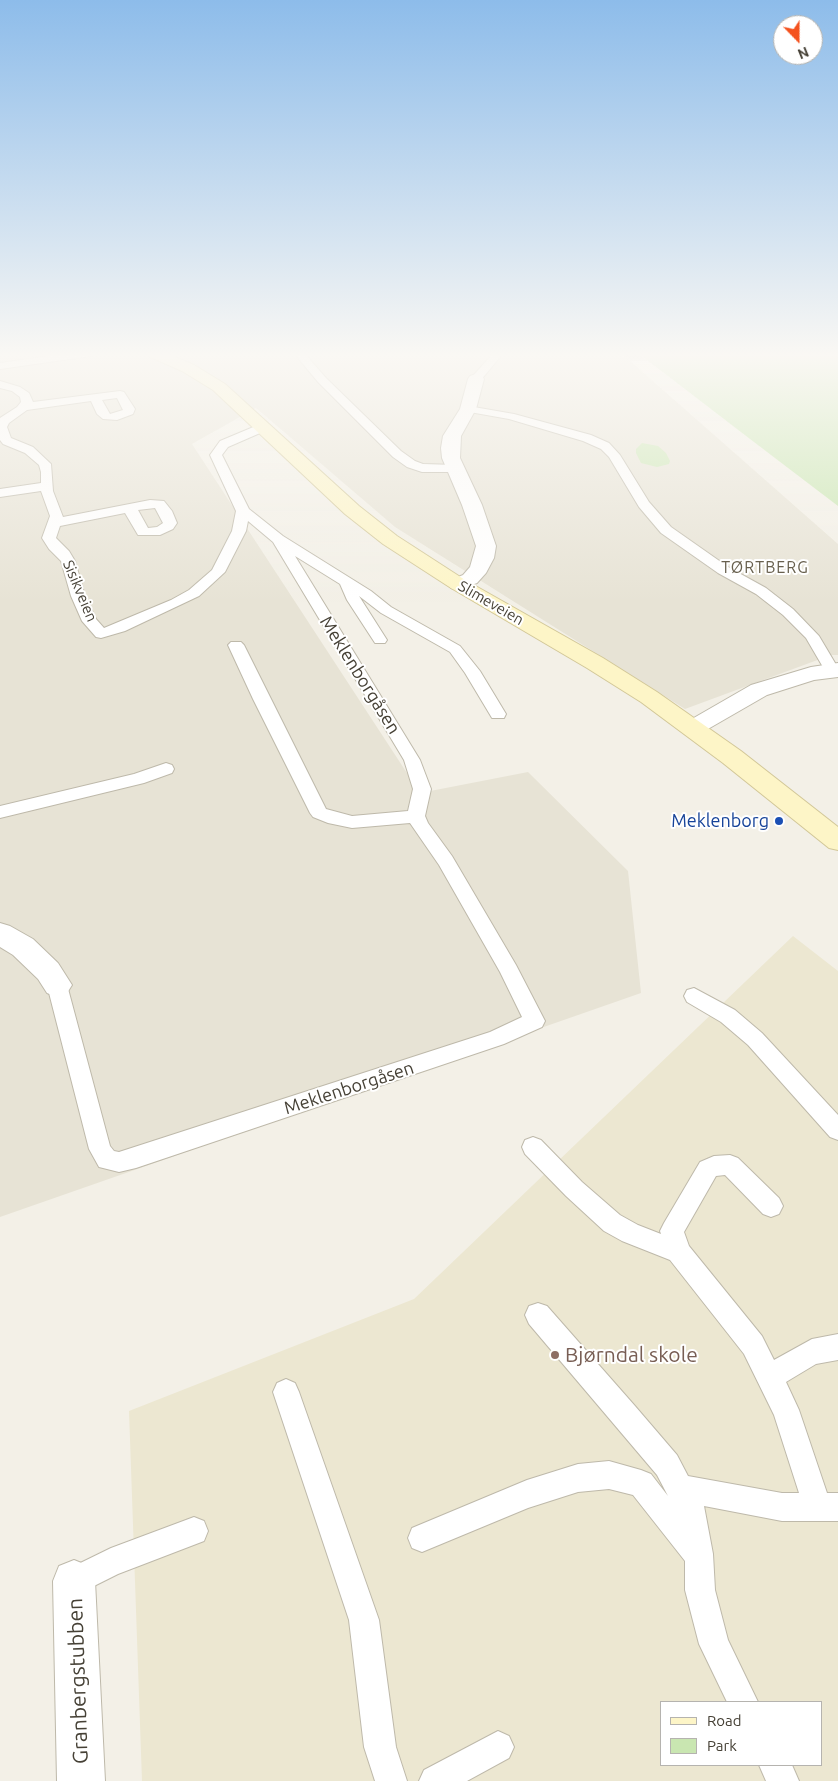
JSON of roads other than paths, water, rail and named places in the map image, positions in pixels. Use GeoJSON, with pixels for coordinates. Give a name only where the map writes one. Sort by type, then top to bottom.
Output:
{"type":"FeatureCollection","features":[{"type":"Feature","properties":{"kind":"street","name":"Slimeveien"},"geometry":{"type":"LineString","coordinates":[[274,436],[334,494],[370,525],[458,584],[602,667],[693,728],[838,841]]}},
{"type":"Feature","properties":{"kind":"street"},"geometry":{"type":"LineString","coordinates":[[452,436],[450,448],[456,469],[472,505],[486,546],[484,558],[479,569],[470,579],[458,584]]}},
{"type":"Feature","properties":{"kind":"street"},"geometry":{"type":"LineString","coordinates":[[693,728],[759,690],[787,680],[835,670]]}},
{"type":"Feature","properties":{"kind":"street"},"geometry":{"type":"LineString","coordinates":[[0,934],[23,947],[48,971],[57,985]]}},
{"type":"Feature","properties":{"kind":"street","name":"Granbergstubben"},"geometry":{"type":"LineString","coordinates":[[74,1581],[80,1781]]}},
{"type":"Feature","properties":{"kind":"lane","name":"Sisikveien"},"geometry":{"type":"LineString","coordinates":[[4,436],[7,441],[29,450],[45,464],[48,481],[46,486],[57,516],[49,538],[68,561],[78,596],[89,621],[101,634],[120,628],[194,593],[220,570],[239,531],[243,511]]}},
{"type":"Feature","properties":{"kind":"lane","name":"Meklenborgåsen"},"geometry":{"type":"LineString","coordinates":[[240,436],[224,444],[216,455],[243,511],[278,539],[386,610],[455,650],[472,672],[498,714]]}},
{"type":"Feature","properties":{"kind":"lane"},"geometry":{"type":"LineString","coordinates":[[380,436],[411,464],[422,468],[456,469]]}},
{"type":"Feature","properties":{"kind":"lane"},"geometry":{"type":"LineString","coordinates":[[576,436],[605,446],[614,455],[644,504],[666,530],[722,570],[761,591],[788,612],[812,636],[835,670]]}},
{"type":"Feature","properties":{"kind":"lane"},"geometry":{"type":"LineString","coordinates":[[0,493],[46,486]]}},
{"type":"Feature","properties":{"kind":"lane"},"geometry":{"type":"LineString","coordinates":[[54,523],[128,508]]}},
{"type":"Feature","properties":{"kind":"lane","name":"Meklenborgåsen"},"geometry":{"type":"LineString","coordinates":[[57,985],[100,1149],[107,1160],[119,1162],[497,1038],[535,1021],[505,962],[446,861],[420,826],[416,816],[422,789],[412,760],[278,539]]}},
{"type":"Feature","properties":{"kind":"lane"},"geometry":{"type":"LineString","coordinates":[[346,582],[354,600],[380,640]]}},
{"type":"Feature","properties":{"kind":"lane"},"geometry":{"type":"LineString","coordinates":[[236,645],[261,699],[319,813],[334,819],[352,822],[416,816]]}},
{"type":"Feature","properties":{"kind":"lane"},"geometry":{"type":"LineString","coordinates":[[0,812],[138,779],[166,769]]}},
{"type":"Feature","properties":{"kind":"lane"},"geometry":{"type":"LineString","coordinates":[[694,996],[728,1016],[755,1039],[838,1130]]}},
{"type":"Feature","properties":{"kind":"lane"},"geometry":{"type":"LineString","coordinates":[[533,1147],[574,1189],[612,1223],[630,1233],[679,1252]]}},
{"type":"Feature","properties":{"kind":"lane"},"geometry":{"type":"LineString","coordinates":[[680,1488],[782,1507],[828,1507],[786,1410],[753,1345],[679,1252],[672,1231],[708,1169],[714,1166],[730,1165],[771,1206]]}},
{"type":"Feature","properties":{"kind":"lane"},"geometry":{"type":"LineString","coordinates":[[538,1315],[661,1458],[680,1488],[692,1512],[699,1556],[700,1590],[714,1644],[742,1701]]}},
{"type":"Feature","properties":{"kind":"lane"},"geometry":{"type":"LineString","coordinates":[[769,1378],[812,1352],[838,1348]]}},
{"type":"Feature","properties":{"kind":"lane"},"geometry":{"type":"LineString","coordinates":[[286,1392],[364,1620],[380,1747],[391,1781]]}},
{"type":"Feature","properties":{"kind":"lane"},"geometry":{"type":"LineString","coordinates":[[422,1538],[527,1494],[578,1478],[609,1475],[641,1484],[699,1556]]}},
{"type":"Feature","properties":{"kind":"lane"},"geometry":{"type":"LineString","coordinates":[[74,1581],[111,1562],[194,1531]]}},
{"type":"Feature","properties":{"kind":"lane"},"geometry":{"type":"LineString","coordinates":[[436,1781],[498,1747]]}},
{"type":"Feature","properties":{"kind":"lane"},"geometry":{"type":"LineString","coordinates":[[776,1766],[783,1781]]}},
{"type":"Feature","properties":{"kind":"place","name":"Meklenborg"},"geometry":{"type":"Point","coordinates":[779,821]}},
{"type":"Feature","properties":{"kind":"place","name":"Bjørndal skole"},"geometry":{"type":"Point","coordinates":[555,1355]}},
{"type":"Feature","properties":{"kind":"district","name":"TØRTBERG"},"geometry":{"type":"Point","coordinates":[765,568]}}]}
